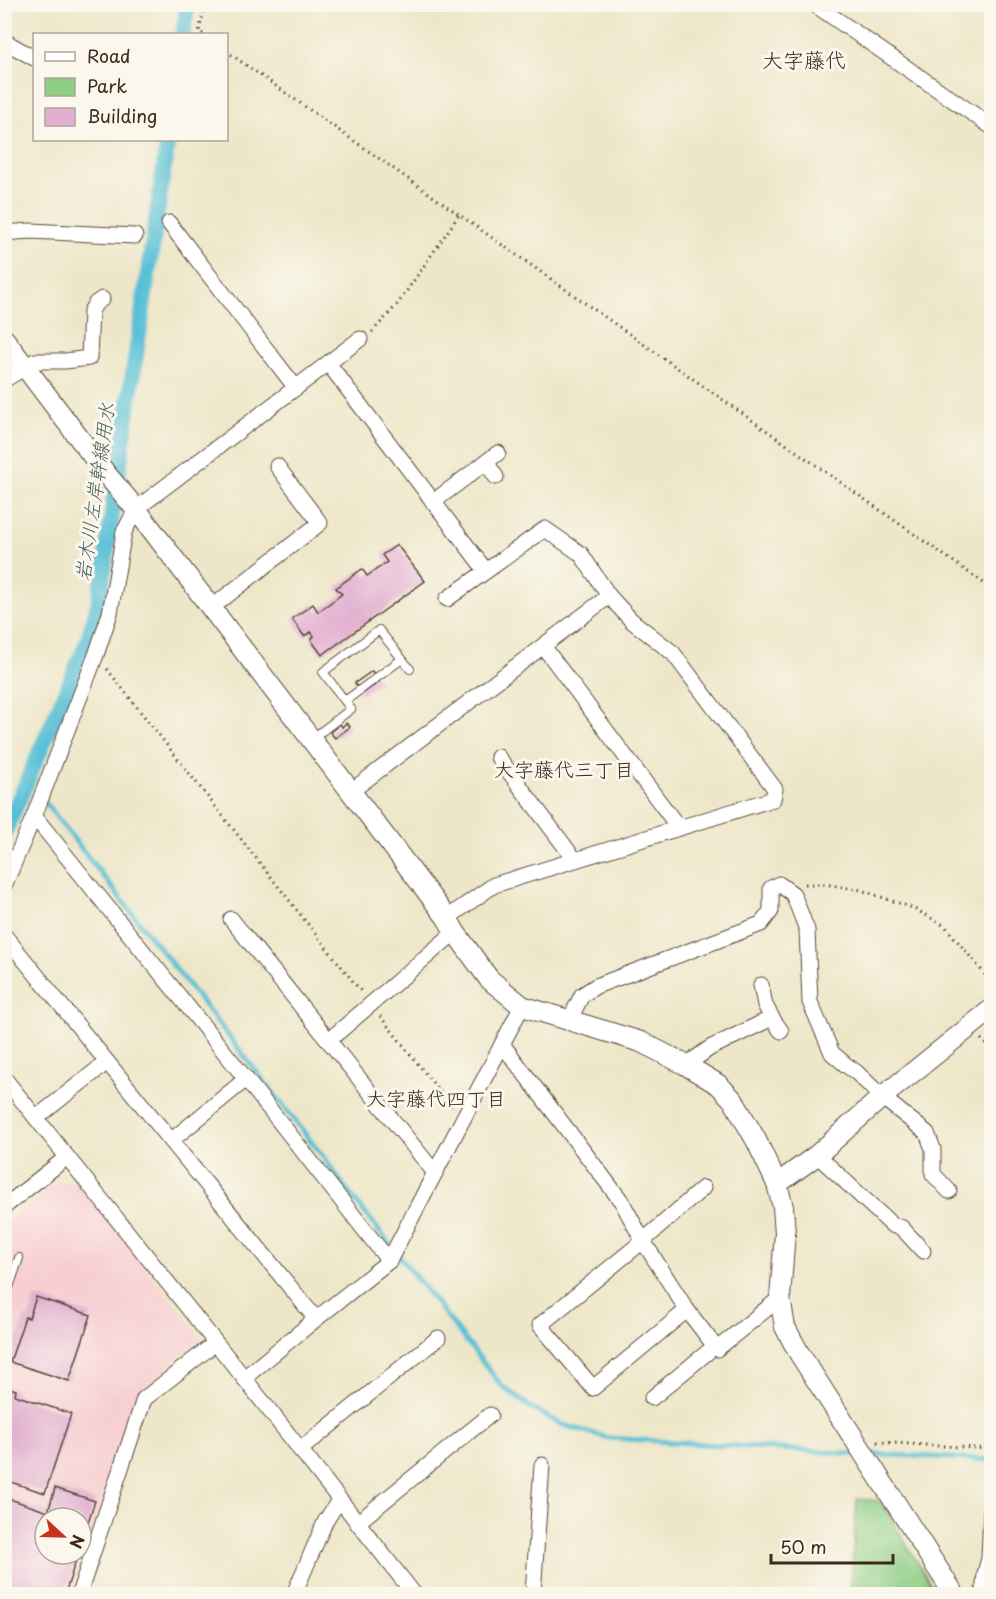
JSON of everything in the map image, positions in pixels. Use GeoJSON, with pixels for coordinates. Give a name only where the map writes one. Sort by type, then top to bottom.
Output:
{"type":"FeatureCollection","features":[{"type":"Feature","properties":{"kind":"street"},"geometry":{"type":"LineString","coordinates":[[814,4],[992,127]]}},
{"type":"Feature","properties":{"kind":"street"},"geometry":{"type":"LineString","coordinates":[[4,40],[33,57]]}},
{"type":"Feature","properties":{"kind":"street"},"geometry":{"type":"LineString","coordinates":[[169,223],[296,388]]}},
{"type":"Feature","properties":{"kind":"street"},"geometry":{"type":"LineString","coordinates":[[4,232],[135,236]]}},
{"type":"Feature","properties":{"kind":"street"},"geometry":{"type":"LineString","coordinates":[[4,380],[35,361],[89,358],[91,311],[102,299]]}},
{"type":"Feature","properties":{"kind":"street"},"geometry":{"type":"LineString","coordinates":[[4,339],[107,475],[136,509],[451,925],[489,979],[522,1006],[641,1042],[686,1065],[720,1086],[733,1100],[756,1140],[777,1184],[783,1208],[785,1233],[780,1298],[785,1328],[954,1594]]}},
{"type":"Feature","properties":{"kind":"street"},"geometry":{"type":"LineString","coordinates":[[4,886],[34,816],[96,655],[110,613],[123,532],[136,509],[360,339]]}},
{"type":"Feature","properties":{"kind":"street"},"geometry":{"type":"LineString","coordinates":[[328,363],[486,571]]}},
{"type":"Feature","properties":{"kind":"street"},"geometry":{"type":"LineString","coordinates":[[434,502],[492,458],[496,477]]}},
{"type":"Feature","properties":{"kind":"street"},"geometry":{"type":"LineString","coordinates":[[211,608],[320,523],[277,466]]}},
{"type":"Feature","properties":{"kind":"street"},"geometry":{"type":"LineString","coordinates":[[328,1041],[371,1005],[494,885],[773,799],[775,789],[673,653],[632,621],[609,596],[581,554],[545,529],[447,599]]}},
{"type":"Feature","properties":{"kind":"street"},"geometry":{"type":"LineString","coordinates":[[350,792],[609,596]]}},
{"type":"Feature","properties":{"kind":"street"},"geometry":{"type":"LineString","coordinates":[[543,646],[679,828]]}},
{"type":"Feature","properties":{"kind":"street"},"geometry":{"type":"LineString","coordinates":[[498,757],[575,860]]}},
{"type":"Feature","properties":{"kind":"street"},"geometry":{"type":"LineString","coordinates":[[34,816],[246,1079],[393,1253]]}},
{"type":"Feature","properties":{"kind":"street"},"geometry":{"type":"LineString","coordinates":[[569,1021],[582,994],[596,986],[761,924],[771,911],[771,888],[779,884],[793,894],[807,930],[810,1002],[832,1053],[927,1133],[933,1149],[933,1174],[950,1191]]}},
{"type":"Feature","properties":{"kind":"street"},"geometry":{"type":"LineString","coordinates":[[231,919],[435,1173]]}},
{"type":"Feature","properties":{"kind":"street"},"geometry":{"type":"LineString","coordinates":[[4,935],[316,1318]]}},
{"type":"Feature","properties":{"kind":"street"},"geometry":{"type":"LineString","coordinates":[[761,985],[765,1005],[781,1031]]}},
{"type":"Feature","properties":{"kind":"street"},"geometry":{"type":"LineString","coordinates":[[244,1378],[393,1253],[522,1006]]}},
{"type":"Feature","properties":{"kind":"street"},"geometry":{"type":"LineString","coordinates":[[777,1184],[817,1155],[882,1097],[992,1009]]}},
{"type":"Feature","properties":{"kind":"street"},"geometry":{"type":"LineString","coordinates":[[686,1065],[710,1048],[772,1018]]}},
{"type":"Feature","properties":{"kind":"street"},"geometry":{"type":"LineString","coordinates":[[502,1044],[622,1202],[643,1241],[687,1310],[717,1349],[780,1298]]}},
{"type":"Feature","properties":{"kind":"street"},"geometry":{"type":"LineString","coordinates":[[36,1118],[107,1062]]}},
{"type":"Feature","properties":{"kind":"street"},"geometry":{"type":"LineString","coordinates":[[4,1078],[414,1594]]}},
{"type":"Feature","properties":{"kind":"street"},"geometry":{"type":"LineString","coordinates":[[172,1140],[246,1079]]}},
{"type":"Feature","properties":{"kind":"street"},"geometry":{"type":"LineString","coordinates":[[817,1155],[892,1225],[902,1228],[923,1251]]}},
{"type":"Feature","properties":{"kind":"street"},"geometry":{"type":"LineString","coordinates":[[4,1207],[67,1157]]}},
{"type":"Feature","properties":{"kind":"street"},"geometry":{"type":"LineString","coordinates":[[687,1310],[593,1389],[540,1325],[643,1241],[703,1188]]}},
{"type":"Feature","properties":{"kind":"street"},"geometry":{"type":"LineString","coordinates":[[300,1450],[438,1338]]}},
{"type":"Feature","properties":{"kind":"street"},"geometry":{"type":"LineString","coordinates":[[652,1398],[715,1346]]}},
{"type":"Feature","properties":{"kind":"street"},"geometry":{"type":"LineString","coordinates":[[79,1594],[144,1399],[209,1348]]}},
{"type":"Feature","properties":{"kind":"street"},"geometry":{"type":"LineString","coordinates":[[357,1523],[490,1415]]}},
{"type":"Feature","properties":{"kind":"street"},"geometry":{"type":"LineString","coordinates":[[533,1594],[542,1464]]}},
{"type":"Feature","properties":{"kind":"street"},"geometry":{"type":"LineString","coordinates":[[294,1594],[324,1522],[339,1500]]}},
{"type":"Feature","properties":{"kind":"street"},"geometry":{"type":"LineString","coordinates":[[983,1594],[989,1558],[991,1511]]}},
{"type":"Feature","properties":{"kind":"lane"},"geometry":{"type":"LineString","coordinates":[[311,740],[351,710],[323,672],[379,630],[410,669]]}},
{"type":"Feature","properties":{"kind":"lane"},"geometry":{"type":"LineString","coordinates":[[345,701],[402,659]]}},
{"type":"Feature","properties":{"kind":"lane"},"geometry":{"type":"LineString","coordinates":[[4,1302],[19,1258]]}},
{"type":"Feature","properties":{"kind":"path"},"geometry":{"type":"LineString","coordinates":[[201,33],[199,32],[205,4]]}},
{"type":"Feature","properties":{"kind":"path"},"geometry":{"type":"LineString","coordinates":[[228,52],[988,586],[992,581]]}},
{"type":"Feature","properties":{"kind":"path"},"geometry":{"type":"LineString","coordinates":[[360,339],[370,334],[398,305],[459,215]]}},
{"type":"Feature","properties":{"kind":"path"},"geometry":{"type":"LineString","coordinates":[[96,655],[462,1120]]}},
{"type":"Feature","properties":{"kind":"path"},"geometry":{"type":"LineString","coordinates":[[779,884],[825,884],[861,890],[913,908],[945,926],[992,983]]}},
{"type":"Feature","properties":{"kind":"path"},"geometry":{"type":"LineString","coordinates":[[859,1446],[870,1442],[992,1449]]}},
{"type":"Feature","properties":{"kind":"shaded area"},"geometry":{"type":"Polygon","coordinates":[[[58,1181],[79,1183],[202,1340],[138,1393],[93,1528],[93,1506],[33,1506],[33,1566],[80,1566],[71,1594],[5,1594],[5,1224],[58,1181]]]}},
{"type":"Feature","properties":{"kind":"green space"},"geometry":{"type":"Polygon","coordinates":[[[857,1499],[880,1501],[937,1594],[850,1594],[857,1499]]]}},
{"type":"Feature","properties":{"kind":"building"},"geometry":{"type":"Polygon","coordinates":[[[397,545],[425,581],[322,655],[311,640],[314,636],[311,632],[304,636],[292,619],[313,604],[318,612],[342,594],[336,588],[362,569],[367,576],[387,562],[382,555],[397,545]]]}},
{"type":"Feature","properties":{"kind":"building"},"geometry":{"type":"Polygon","coordinates":[[[372,671],[379,682],[362,694],[355,683],[372,671]]]}},
{"type":"Feature","properties":{"kind":"building"},"geometry":{"type":"Polygon","coordinates":[[[346,723],[350,727],[335,738],[330,732],[340,724],[342,727],[346,723]]]}},
{"type":"Feature","properties":{"kind":"building"},"geometry":{"type":"Polygon","coordinates":[[[36,1297],[91,1315],[69,1381],[10,1362],[25,1317],[29,1318],[36,1297]]]}},
{"type":"Feature","properties":{"kind":"building"},"geometry":{"type":"Polygon","coordinates":[[[6,1387],[16,1390],[15,1395],[71,1414],[45,1493],[4,1480],[4,1393],[6,1387]]]}},
{"type":"Feature","properties":{"kind":"building"},"geometry":{"type":"Polygon","coordinates":[[[55,1488],[95,1501],[93,1507],[50,1506],[55,1488]]]}},
{"type":"Feature","properties":{"kind":"building"},"geometry":{"type":"Polygon","coordinates":[[[4,1497],[33,1507],[33,1566],[74,1566],[65,1594],[4,1594],[4,1497]]]}},
{"type":"Feature","properties":{"kind":"waterway","name":"岩木川左岸幹線用水"},"geometry":{"type":"LineString","coordinates":[[183,33],[188,4]]}},
{"type":"Feature","properties":{"kind":"waterway","name":"岩木川左岸幹線用水"},"geometry":{"type":"LineString","coordinates":[[4,834],[87,643],[99,602],[168,141]]}},
{"type":"Feature","properties":{"kind":"waterway"},"geometry":{"type":"LineString","coordinates":[[44,801],[501,1385],[530,1407],[563,1425],[609,1438],[857,1454]]}},
{"type":"Feature","properties":{"kind":"waterway"},"geometry":{"type":"LineString","coordinates":[[870,1454],[992,1460]]}},
{"type":"Feature","properties":{"kind":"district","name":"大字藤代"},"geometry":{"type":"Point","coordinates":[804,59]}},
{"type":"Feature","properties":{"kind":"district","name":"大字藤代三丁目"},"geometry":{"type":"Point","coordinates":[564,769]}},
{"type":"Feature","properties":{"kind":"district","name":"大字藤代四丁目"},"geometry":{"type":"Point","coordinates":[436,1098]}}]}
